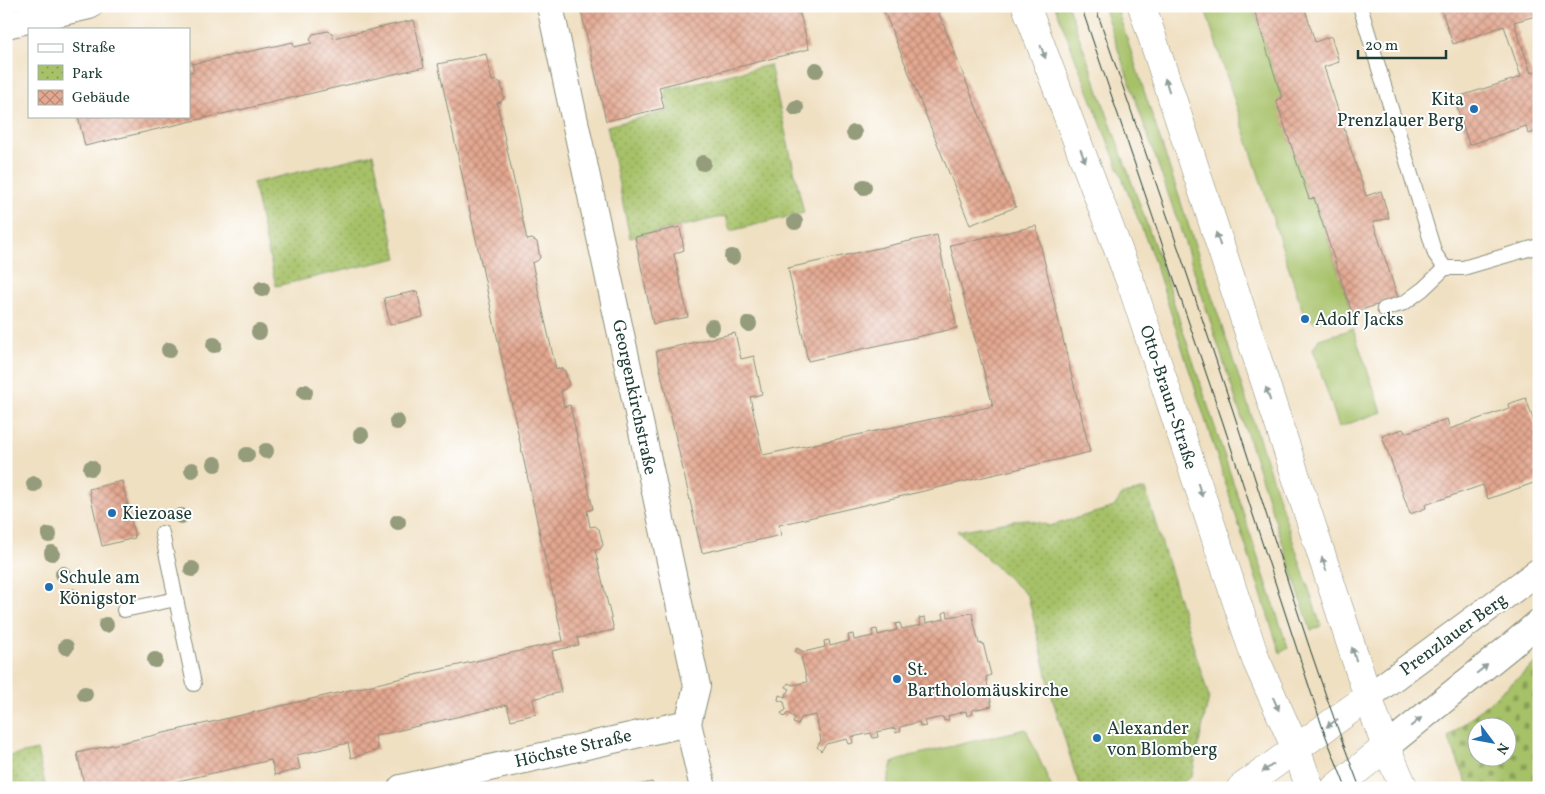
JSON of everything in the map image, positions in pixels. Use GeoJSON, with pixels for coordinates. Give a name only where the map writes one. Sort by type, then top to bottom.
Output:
{"type":"FeatureCollection","features":[{"type":"Feature","properties":{"kind":"main road","name":"Otto-Braun-Straße"},"geometry":{"type":"LineString","coordinates":[[1026,6],[1133,289],[1256,660],[1296,749],[1310,788]]}},
{"type":"Feature","properties":{"kind":"main road"},"geometry":{"type":"LineString","coordinates":[[1142,6],[1368,697],[1404,788]]}},
{"type":"Feature","properties":{"kind":"main road"},"geometry":{"type":"LineString","coordinates":[[1241,788],[1368,697]]}},
{"type":"Feature","properties":{"kind":"main road"},"geometry":{"type":"LineString","coordinates":[[1335,788],[1386,746]]}},
{"type":"Feature","properties":{"kind":"street"},"geometry":{"type":"LineString","coordinates":[[6,25],[90,6]]}},
{"type":"Feature","properties":{"kind":"street","name":"Georgenkirchstraße"},"geometry":{"type":"LineString","coordinates":[[550,6],[697,686],[688,722],[702,788]]}},
{"type":"Feature","properties":{"kind":"street","name":"Prenzlauer Berg"},"geometry":{"type":"LineString","coordinates":[[1368,697],[1539,571]]}},
{"type":"Feature","properties":{"kind":"street"},"geometry":{"type":"LineString","coordinates":[[1386,746],[1539,622]]}},
{"type":"Feature","properties":{"kind":"street","name":"Höchste Straße"},"geometry":{"type":"LineString","coordinates":[[401,788],[688,722]]}},
{"type":"Feature","properties":{"kind":"lane"},"geometry":{"type":"LineString","coordinates":[[1360,6],[1435,254],[1444,268]]}},
{"type":"Feature","properties":{"kind":"lane"},"geometry":{"type":"LineString","coordinates":[[1384,310],[1404,303],[1423,289],[1444,268],[1463,268],[1539,246]]}},
{"type":"Feature","properties":{"kind":"lane"},"geometry":{"type":"LineString","coordinates":[[162,533],[194,684]]}},
{"type":"Feature","properties":{"kind":"lane"},"geometry":{"type":"LineString","coordinates":[[124,610],[176,599]]}},
{"type":"Feature","properties":{"kind":"green space"},"geometry":{"type":"Polygon","coordinates":[[[1055,6],[1068,6],[1158,255],[1288,648],[1280,653],[1153,257],[1055,6]]]}},
{"type":"Feature","properties":{"kind":"green space"},"geometry":{"type":"Polygon","coordinates":[[[1103,6],[1116,6],[1321,626],[1311,631],[1182,234],[1103,6]]]}},
{"type":"Feature","properties":{"kind":"green space"},"geometry":{"type":"Polygon","coordinates":[[[1204,6],[1253,6],[1282,98],[1277,100],[1309,199],[1314,198],[1352,313],[1315,322],[1304,315],[1204,6]]]}},
{"type":"Feature","properties":{"kind":"green space"},"geometry":{"type":"Polygon","coordinates":[[[770,65],[804,213],[730,231],[726,216],[630,238],[607,126],[669,111],[665,90],[770,65]]]}},
{"type":"Feature","properties":{"kind":"green space"},"geometry":{"type":"Polygon","coordinates":[[[373,154],[397,258],[276,286],[253,183],[373,154]]]}},
{"type":"Feature","properties":{"kind":"green space"},"geometry":{"type":"Polygon","coordinates":[[[1353,329],[1382,412],[1339,427],[1313,349],[1319,339],[1353,329]]]}},
{"type":"Feature","properties":{"kind":"green space"},"geometry":{"type":"Polygon","coordinates":[[[1145,489],[1209,697],[1192,775],[1177,788],[1082,788],[1076,776],[1054,704],[1028,596],[957,531],[1025,519],[1050,526],[1114,507],[1122,495],[1145,489]]]}},
{"type":"Feature","properties":{"kind":"green space"},"geometry":{"type":"Polygon","coordinates":[[[1539,660],[1539,788],[1469,788],[1448,737],[1468,720],[1468,766],[1518,766],[1518,716],[1473,716],[1539,660]]]}},
{"type":"Feature","properties":{"kind":"green space"},"geometry":{"type":"Polygon","coordinates":[[[1026,729],[1052,788],[888,788],[887,783],[892,763],[910,756],[1026,729]]]}},
{"type":"Feature","properties":{"kind":"green space"},"geometry":{"type":"Polygon","coordinates":[[[37,750],[46,788],[6,788],[6,757],[37,750]]]}},
{"type":"Feature","properties":{"kind":"building"},"geometry":{"type":"Polygon","coordinates":[[[580,6],[798,6],[809,49],[659,87],[664,108],[606,121],[580,6]]]}},
{"type":"Feature","properties":{"kind":"building"},"geometry":{"type":"Polygon","coordinates":[[[882,6],[936,6],[1016,207],[970,225],[882,6]]]}},
{"type":"Feature","properties":{"kind":"building"},"geometry":{"type":"Polygon","coordinates":[[[1253,6],[1304,6],[1315,42],[1331,36],[1339,62],[1324,67],[1366,196],[1381,191],[1389,218],[1373,222],[1398,298],[1352,313],[1314,198],[1309,199],[1276,100],[1282,98],[1253,6]]]}},
{"type":"Feature","properties":{"kind":"building"},"geometry":{"type":"Polygon","coordinates":[[[1440,6],[1539,6],[1539,15],[1514,22],[1531,73],[1539,71],[1539,131],[1528,134],[1526,126],[1469,145],[1454,98],[1521,77],[1504,26],[1453,44],[1440,6]]]}},
{"type":"Feature","properties":{"kind":"building"},"geometry":{"type":"Polygon","coordinates":[[[414,20],[424,67],[85,146],[78,118],[190,118],[190,72],[194,71],[192,64],[293,42],[294,47],[312,43],[310,39],[313,34],[328,31],[332,33],[333,38],[414,20]]]}},
{"type":"Feature","properties":{"kind":"building"},"geometry":{"type":"Polygon","coordinates":[[[486,54],[492,81],[496,80],[501,83],[504,98],[501,102],[497,103],[527,240],[532,239],[537,242],[540,258],[532,263],[556,369],[561,368],[565,371],[569,385],[561,391],[564,407],[570,405],[593,509],[587,511],[590,527],[595,526],[599,529],[603,545],[600,549],[595,550],[614,630],[577,638],[579,645],[552,651],[561,692],[533,699],[536,714],[511,720],[507,705],[375,736],[378,750],[351,758],[348,743],[297,755],[300,769],[275,775],[271,760],[147,788],[85,788],[77,753],[563,641],[438,64],[486,54]]]}},
{"type":"Feature","properties":{"kind":"building"},"geometry":{"type":"Polygon","coordinates":[[[1036,226],[1090,452],[779,525],[781,535],[702,553],[656,351],[735,333],[741,359],[754,356],[762,394],[750,397],[763,455],[993,406],[950,245],[1036,226]]]}},
{"type":"Feature","properties":{"kind":"building"},"geometry":{"type":"Polygon","coordinates":[[[680,227],[684,250],[674,254],[688,317],[653,324],[635,237],[680,227]]]}},
{"type":"Feature","properties":{"kind":"building"},"geometry":{"type":"Polygon","coordinates":[[[937,235],[957,328],[808,361],[788,268],[937,235]]]}},
{"type":"Feature","properties":{"kind":"building"},"geometry":{"type":"Polygon","coordinates":[[[417,291],[423,317],[390,325],[384,298],[417,291]]]}},
{"type":"Feature","properties":{"kind":"building"},"geometry":{"type":"Polygon","coordinates":[[[1526,398],[1539,437],[1539,481],[1488,499],[1483,485],[1425,505],[1426,508],[1410,514],[1382,436],[1403,429],[1405,433],[1447,419],[1450,429],[1509,408],[1508,404],[1526,398]]]}},
{"type":"Feature","properties":{"kind":"building","name":"Kiezoase"},"geometry":{"type":"Polygon","coordinates":[[[122,481],[135,538],[102,546],[89,489],[122,481]]]}},
{"type":"Feature","properties":{"kind":"building","name":"St. Bartholomäuskirche"},"geometry":{"type":"Polygon","coordinates":[[[947,611],[948,617],[972,613],[979,644],[983,643],[991,675],[986,677],[992,706],[972,710],[973,714],[967,716],[966,711],[948,716],[949,720],[944,721],[943,717],[924,721],[926,726],[920,727],[919,722],[900,727],[901,731],[896,733],[895,728],[877,732],[878,737],[873,738],[871,733],[852,737],[853,743],[849,744],[847,739],[826,744],[821,751],[817,747],[821,741],[816,715],[801,718],[798,725],[793,723],[795,718],[788,713],[784,717],[781,713],[786,710],[784,702],[778,700],[779,695],[785,697],[790,689],[786,687],[788,683],[793,685],[807,682],[801,656],[795,652],[797,648],[804,652],[825,647],[824,641],[829,640],[830,646],[849,641],[848,635],[853,634],[854,640],[873,636],[872,630],[877,629],[878,635],[897,630],[895,624],[900,623],[902,629],[921,625],[919,618],[925,617],[926,623],[944,619],[943,613],[947,611]]]}},
{"type":"Feature","properties":{"kind":"building"},"geometry":{"type":"Polygon","coordinates":[[[652,782],[654,788],[629,787],[652,782]]]}},
{"type":"Feature","properties":{"kind":"tram line"},"geometry":{"type":"LineString","coordinates":[[1081,6],[1223,423],[1323,729],[1346,788]]}},
{"type":"Feature","properties":{"kind":"tram line"},"geometry":{"type":"LineString","coordinates":[[1095,6],[1217,363],[1310,649],[1360,788]]}},
{"type":"Feature","properties":{"kind":"place","name":"Kita Prenzlauer Berg"},"geometry":{"type":"Point","coordinates":[1474,109]}},
{"type":"Feature","properties":{"kind":"place","name":"Adolf Jacks"},"geometry":{"type":"Point","coordinates":[1305,319]}},
{"type":"Feature","properties":{"kind":"place","name":"Kiezoase"},"geometry":{"type":"Point","coordinates":[112,513]}},
{"type":"Feature","properties":{"kind":"place","name":"Schule am Königstor"},"geometry":{"type":"Point","coordinates":[49,587]}},
{"type":"Feature","properties":{"kind":"place","name":"St. Bartholomäuskirche"},"geometry":{"type":"Point","coordinates":[897,679]}},
{"type":"Feature","properties":{"kind":"place","name":"Alexander von Blomberg"},"geometry":{"type":"Point","coordinates":[1097,738]}}]}
